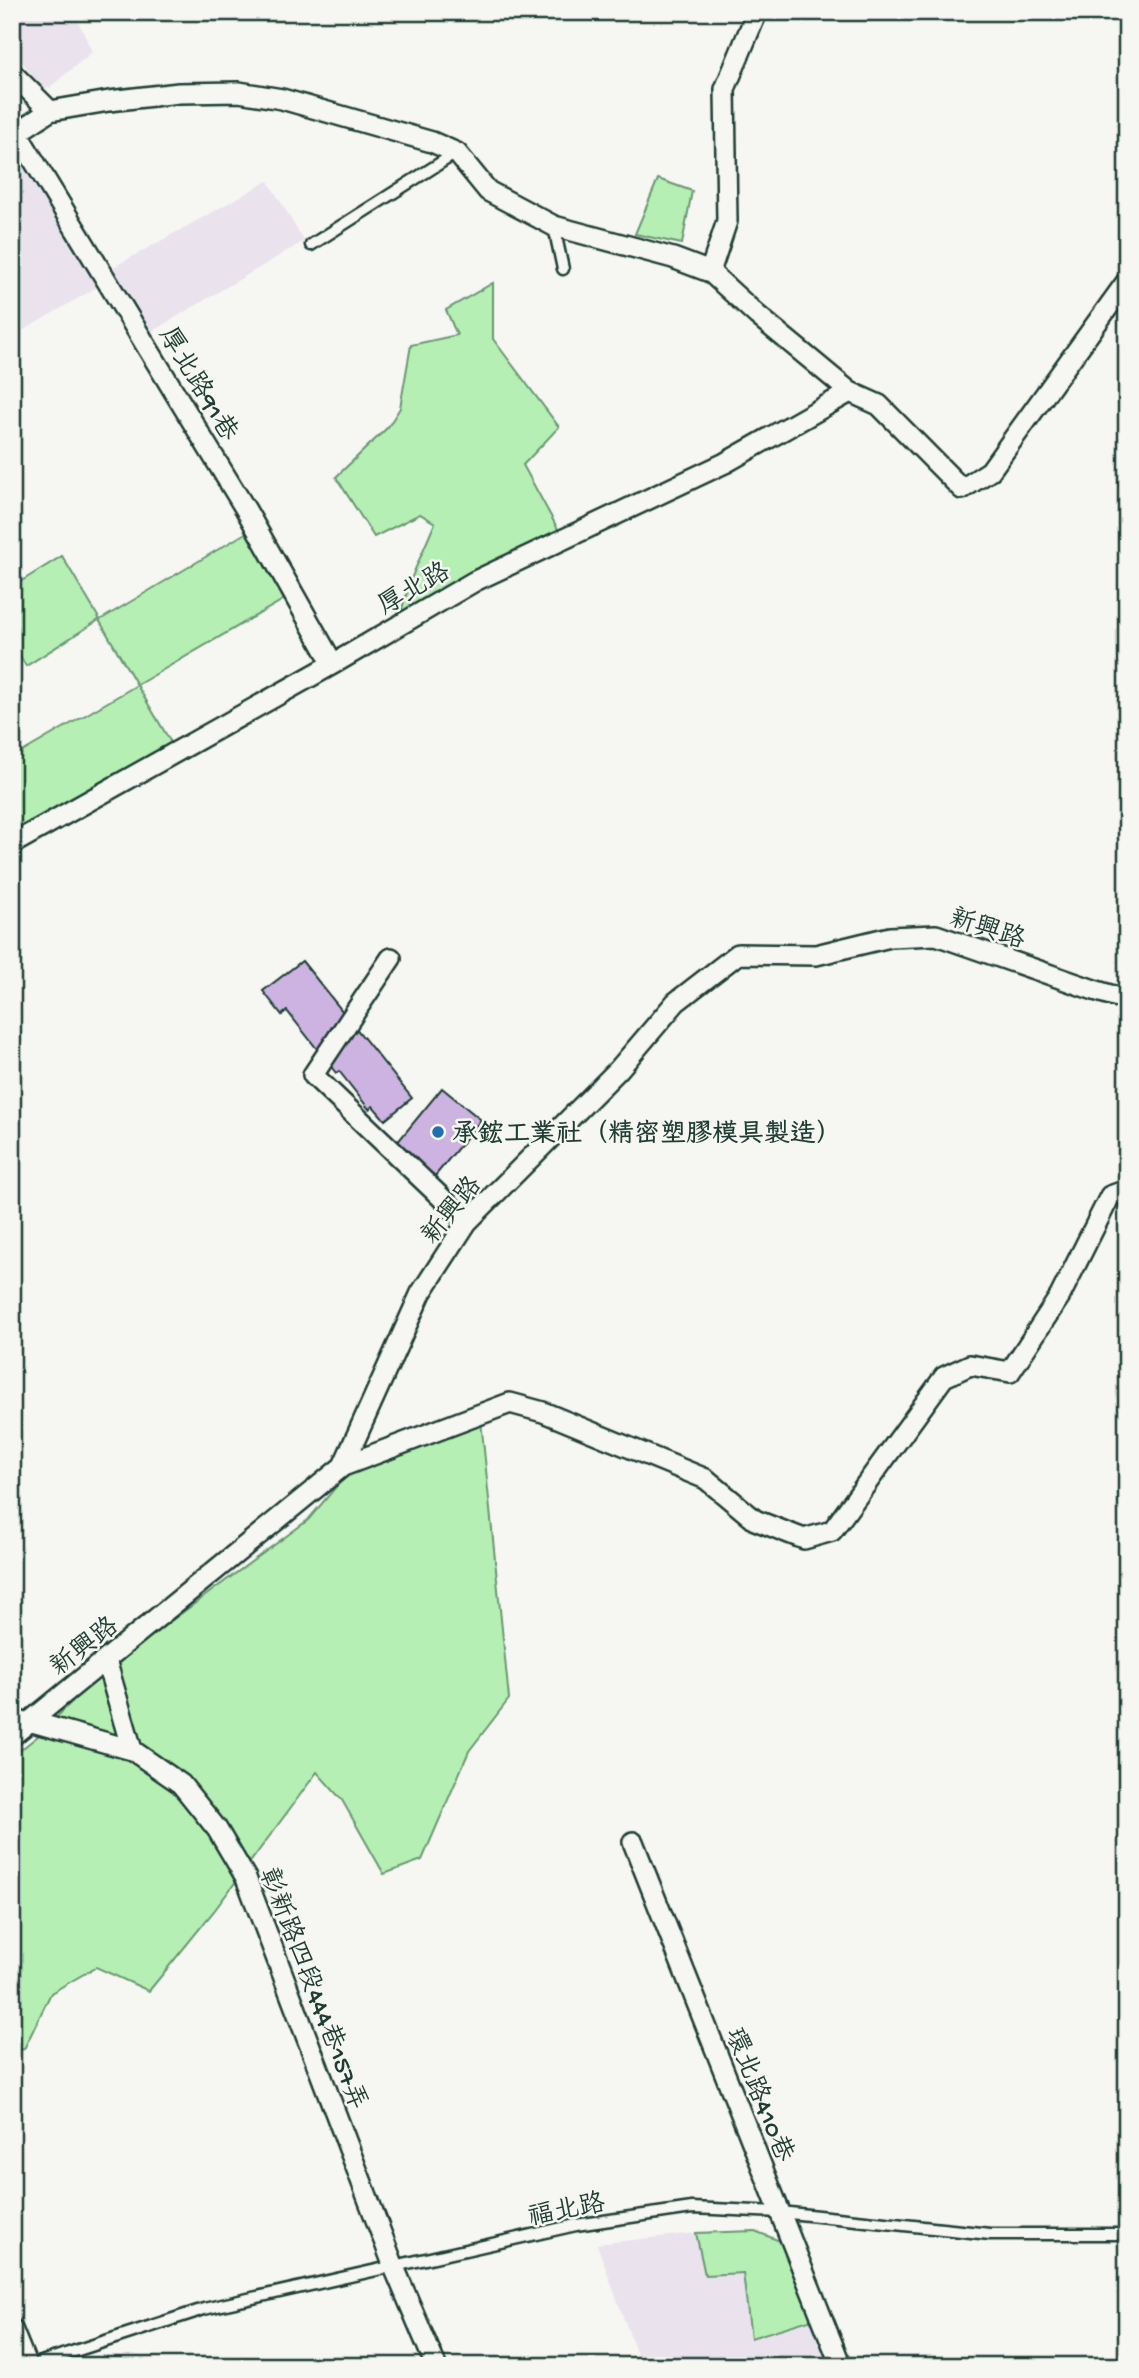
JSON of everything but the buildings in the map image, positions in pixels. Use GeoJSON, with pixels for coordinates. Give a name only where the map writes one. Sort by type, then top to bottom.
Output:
{"type":"FeatureCollection","features":[{"type":"Feature","properties":{"kind":"street"},"geometry":{"type":"LineString","coordinates":[[709,272],[727,221],[725,89],[757,12]]}},
{"type":"Feature","properties":{"kind":"street"},"geometry":{"type":"LineString","coordinates":[[12,73],[50,111]]}},
{"type":"Feature","properties":{"kind":"street"},"geometry":{"type":"LineString","coordinates":[[14,134],[50,111],[179,93],[239,92],[282,99],[432,142],[457,153],[488,191],[554,226],[673,258],[709,272],[850,392],[879,405],[962,489],[990,471],[1127,281]]}},
{"type":"Feature","properties":{"kind":"street","name":"厚北路91巷"},"geometry":{"type":"LineString","coordinates":[[14,134],[246,510],[333,664]]}},
{"type":"Feature","properties":{"kind":"street","name":"厚北路"},"geometry":{"type":"LineString","coordinates":[[12,844],[475,581],[725,463],[850,392]]}},
{"type":"Feature","properties":{"kind":"street","name":"新興路"},"geometry":{"type":"LineString","coordinates":[[12,1736],[343,1466],[421,1293],[467,1222],[619,1069],[676,1002],[737,954],[816,955],[890,937],[936,935],[1127,1000]]}},
{"type":"Feature","properties":{"kind":"street"},"geometry":{"type":"LineString","coordinates":[[391,958],[313,1075],[467,1222]]}},
{"type":"Feature","properties":{"kind":"street"},"geometry":{"type":"LineString","coordinates":[[343,1466],[510,1403],[543,1412],[706,1479],[754,1520],[804,1539],[832,1531],[944,1377],[970,1365],[1010,1372],[1060,1296],[1110,1196],[1127,1190]]}},
{"type":"Feature","properties":{"kind":"street"},"geometry":{"type":"LineString","coordinates":[[106,1661],[132,1750]]}},
{"type":"Feature","properties":{"kind":"street","name":"彰新路四段444巷157弄"},"geometry":{"type":"LineString","coordinates":[[29,1721],[132,1750],[181,1784],[217,1829],[246,1878],[394,2267],[436,2366]]}},
{"type":"Feature","properties":{"kind":"street","name":"環北路410巷"},"geometry":{"type":"LineString","coordinates":[[633,1842],[841,2366]]}},
{"type":"Feature","properties":{"kind":"street"},"geometry":{"type":"LineString","coordinates":[[12,2329],[28,2366]]}},
{"type":"Feature","properties":{"kind":"lane"},"geometry":{"type":"LineString","coordinates":[[311,244],[457,153]]}},
{"type":"Feature","properties":{"kind":"lane"},"geometry":{"type":"LineString","coordinates":[[554,226],[563,268]]}},
{"type":"Feature","properties":{"kind":"lane","name":"福北路"},"geometry":{"type":"LineString","coordinates":[[28,2366],[204,2309],[576,2225],[692,2208],[780,2212],[990,2234],[1127,2234]]}},
{"type":"Feature","properties":{"kind":"shaded area"},"geometry":{"type":"Polygon","coordinates":[[[12,12],[74,12],[92,52],[49,88],[39,86],[12,47],[12,12]]]}},
{"type":"Feature","properties":{"kind":"shaded area"},"geometry":{"type":"Polygon","coordinates":[[[19,145],[102,284],[12,337],[12,149],[19,145]]]}},
{"type":"Feature","properties":{"kind":"shaded area"},"geometry":{"type":"Polygon","coordinates":[[[268,181],[304,241],[151,332],[112,268],[268,181]]]}},
{"type":"Feature","properties":{"kind":"shaded area"},"geometry":{"type":"Polygon","coordinates":[[[696,2233],[705,2275],[743,2273],[819,2317],[838,2366],[641,2366],[597,2244],[696,2233]]]}},
{"type":"Feature","properties":{"kind":"green space"},"geometry":{"type":"Polygon","coordinates":[[[658,179],[692,191],[682,244],[635,234],[658,179]]]}},
{"type":"Feature","properties":{"kind":"green space"},"geometry":{"type":"Polygon","coordinates":[[[493,283],[493,339],[559,427],[523,465],[560,533],[395,630],[413,574],[435,523],[420,514],[374,537],[336,477],[388,427],[400,408],[411,345],[457,335],[446,310],[493,283]]]}},
{"type":"Feature","properties":{"kind":"green space"},"geometry":{"type":"Polygon","coordinates":[[[249,531],[288,597],[137,685],[99,620],[26,666],[12,643],[12,587],[62,556],[100,620],[249,531]]]}},
{"type":"Feature","properties":{"kind":"green space"},"geometry":{"type":"Polygon","coordinates":[[[137,685],[176,751],[12,835],[12,758],[137,685]]]}},
{"type":"Feature","properties":{"kind":"green space"},"geometry":{"type":"Polygon","coordinates":[[[481,1420],[509,1699],[469,1751],[422,1860],[384,1874],[342,1800],[317,1772],[214,1911],[149,1991],[96,1967],[51,1993],[24,2049],[12,2051],[12,1757],[39,1735],[99,1674],[308,1520],[357,1462],[481,1420]]]}},
{"type":"Feature","properties":{"kind":"green space"},"geometry":{"type":"Polygon","coordinates":[[[755,2231],[785,2243],[819,2317],[751,2338],[743,2273],[705,2275],[696,2233],[755,2231]]]}},
{"type":"Feature","properties":{"kind":"place","name":"承鋐工業社（精密塑膠模具製造）"},"geometry":{"type":"Point","coordinates":[438,1132]}}]}
